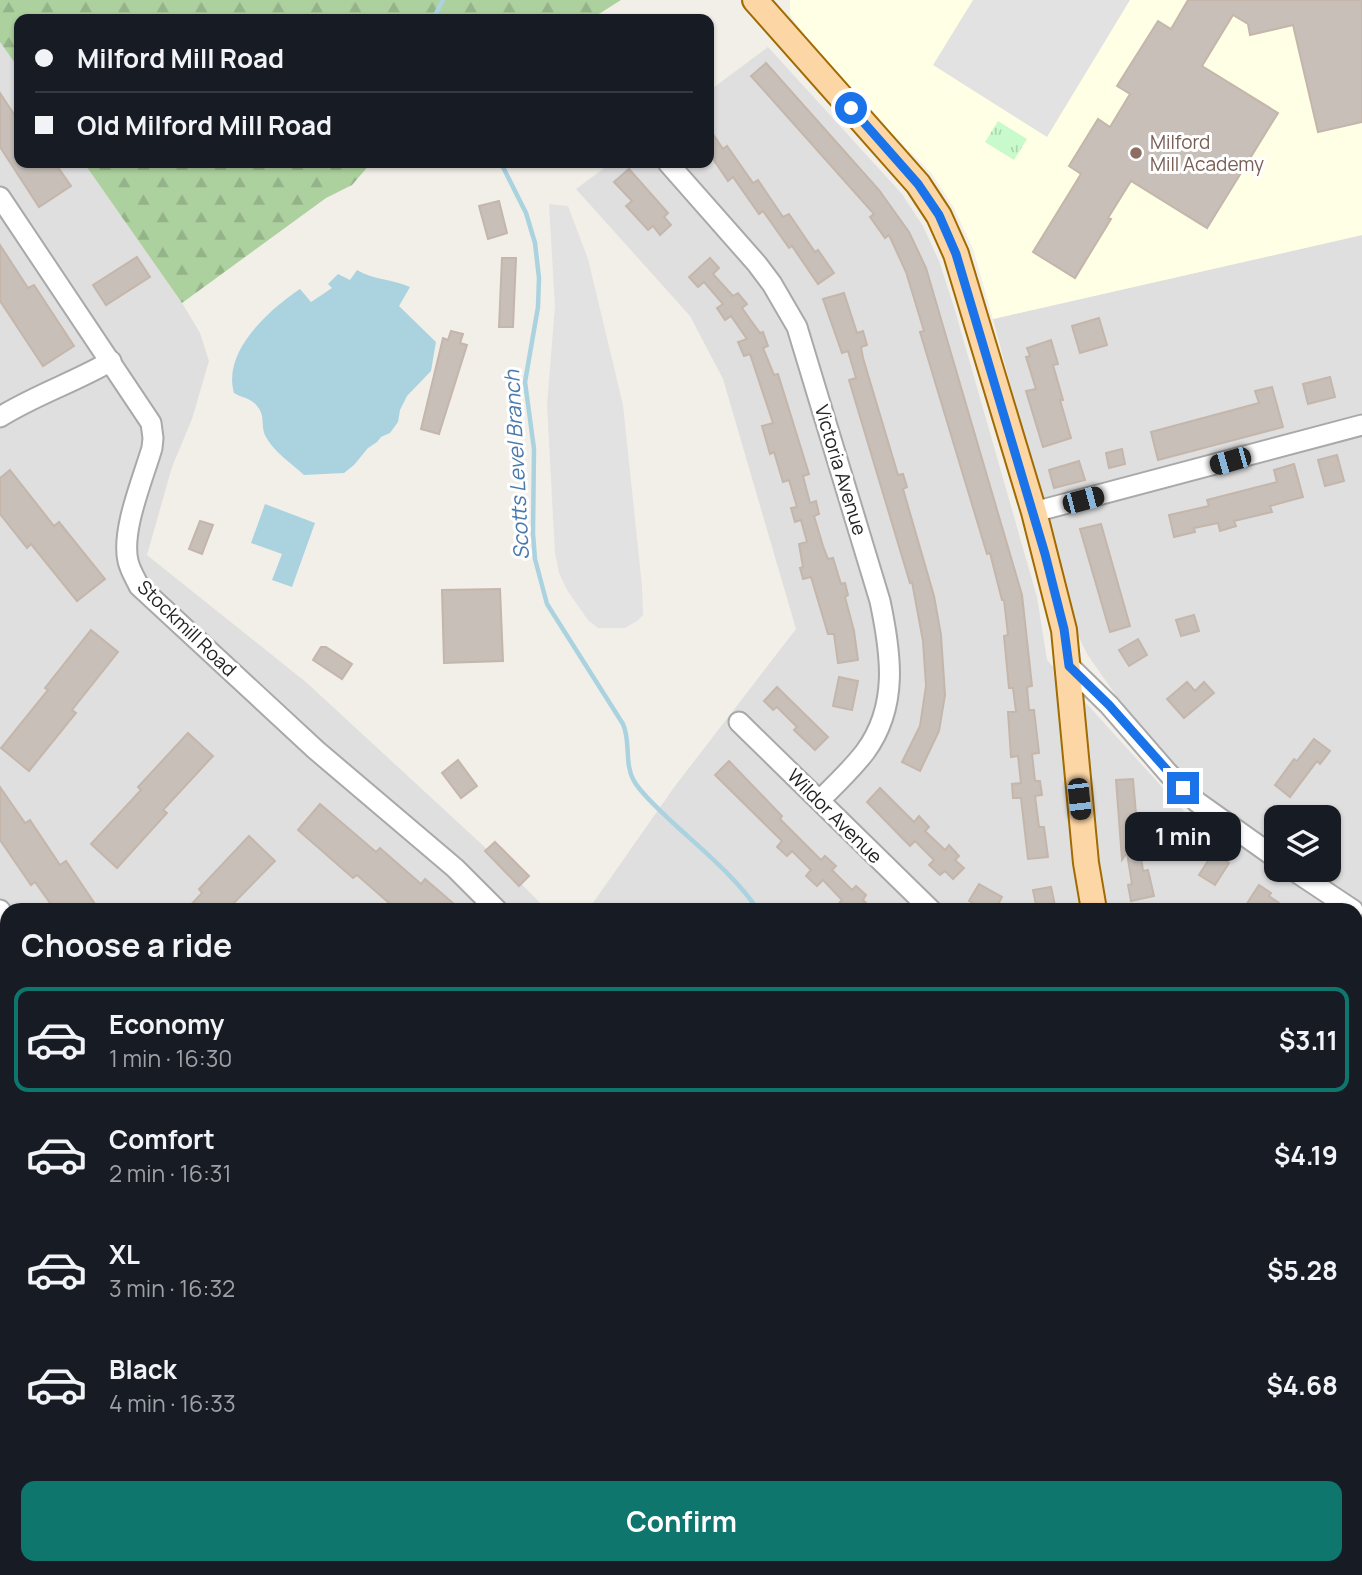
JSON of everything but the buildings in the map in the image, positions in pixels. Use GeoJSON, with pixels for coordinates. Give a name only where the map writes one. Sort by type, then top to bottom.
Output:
{"type":"FeatureCollection","features":[{"type":"Feature","properties":{"kind":"main road"},"geometry":{"type":"LineString","coordinates":[[759,1],[918,184],[939,215],[956,254],[1057,595],[1069,666],[1078,790],[1093,903]]}},
{"type":"Feature","properties":{"kind":"street","name":"Victoria Avenue"},"geometry":{"type":"LineString","coordinates":[[672,168],[758,264],[797,327],[880,601],[889,641],[891,673],[884,714],[865,752],[820,800]]}},
{"type":"Feature","properties":{"kind":"street","name":"Stockmill Road"},"geometry":{"type":"LineString","coordinates":[[0,197],[145,413],[152,430],[152,449],[133,512],[126,552],[128,564],[139,586],[316,750],[455,868],[490,903]]}},
{"type":"Feature","properties":{"kind":"street"},"geometry":{"type":"LineString","coordinates":[[0,417],[25,401],[111,361]]}},
{"type":"Feature","properties":{"kind":"street"},"geometry":{"type":"LineString","coordinates":[[1034,512],[1362,425]]}},
{"type":"Feature","properties":{"kind":"street"},"geometry":{"type":"LineString","coordinates":[[1069,666],[1109,705],[1197,802],[1264,849]]}},
{"type":"Feature","properties":{"kind":"street","name":"Wildor Avenue"},"geometry":{"type":"LineString","coordinates":[[739,722],[924,903]]}},
{"type":"Feature","properties":{"kind":"street"},"geometry":{"type":"LineString","coordinates":[[1311,882],[1342,903]]}},
{"type":"Feature","properties":{"kind":"shaded area","name":"Milford Mill Academy"},"geometry":{"type":"Polygon","coordinates":[[[790,0],[1362,0],[1362,235],[993,319],[973,249],[954,208],[932,174],[846,87],[794,21],[790,14],[790,0]]]}},
{"type":"Feature","properties":{"kind":"shaded area"},"geometry":{"type":"Polygon","coordinates":[[[973,0],[1130,0],[1047,137],[933,65],[973,0]]]}},
{"type":"Feature","properties":{"kind":"shaded area"},"geometry":{"type":"Polygon","coordinates":[[[0,42],[14,62],[14,168],[88,168],[182,303],[200,333],[209,361],[192,419],[172,467],[147,555],[307,683],[489,851],[540,903],[0,903],[0,42]]]}},
{"type":"Feature","properties":{"kind":"shaded area"},"geometry":{"type":"Polygon","coordinates":[[[768,47],[902,194],[923,226],[939,261],[1037,597],[1047,660],[1212,842],[1231,816],[1202,796],[1122,704],[1087,654],[1075,629],[993,319],[1362,235],[1362,903],[593,903],[675,786],[796,629],[723,379],[690,316],[576,189],[604,168],[714,168],[714,87],[768,47]]]}},
{"type":"Feature","properties":{"kind":"shaded area"},"geometry":{"type":"Polygon","coordinates":[[[549,204],[568,206],[588,259],[623,405],[643,615],[625,628],[598,628],[588,620],[567,590],[559,573],[555,553],[547,405],[555,306],[549,204]]]}},
{"type":"Feature","properties":{"kind":"green space"},"geometry":{"type":"Polygon","coordinates":[[[0,0],[621,0],[599,14],[14,14],[14,62],[0,42],[0,0]]]}},
{"type":"Feature","properties":{"kind":"green space"},"geometry":{"type":"Polygon","coordinates":[[[998,121],[1027,139],[1014,160],[985,142],[998,121]]]}},
{"type":"Feature","properties":{"kind":"green space"},"geometry":{"type":"Polygon","coordinates":[[[88,168],[367,168],[352,185],[326,198],[182,303],[88,168]]]}},
{"type":"Feature","properties":{"kind":"water"},"geometry":{"type":"Polygon","coordinates":[[[357,270],[410,287],[399,306],[436,342],[431,371],[407,396],[398,422],[390,433],[368,448],[354,465],[344,473],[304,475],[269,442],[255,403],[234,393],[232,377],[235,362],[251,333],[288,298],[300,289],[311,302],[332,288],[328,284],[338,274],[350,280],[357,270]]]}},
{"type":"Feature","properties":{"kind":"water"},"geometry":{"type":"Polygon","coordinates":[[[265,504],[315,523],[292,587],[272,580],[282,554],[251,543],[265,504]]]}},
{"type":"Feature","properties":{"kind":"waterway","name":"Scotts Level Branch"},"geometry":{"type":"LineString","coordinates":[[436,14],[443,0]]}},
{"type":"Feature","properties":{"kind":"waterway","name":"Scotts Level Branch"},"geometry":{"type":"LineString","coordinates":[[504,168],[526,213],[535,243],[539,278],[538,307],[525,382],[534,449],[535,559],[547,604],[623,724],[629,767],[638,787],[728,874],[753,903]]}},
{"type":"Feature","properties":{"kind":"place","name":"Milford Mill Academy"},"geometry":{"type":"Point","coordinates":[1136,153]}},
{"type":"Feature","properties":{"kind":"route"},"geometry":{"type":"LineString","coordinates":[[851,108],[918,184],[939,215],[956,254],[1057,595],[1069,666],[1109,705],[1183,788]]}}]}
